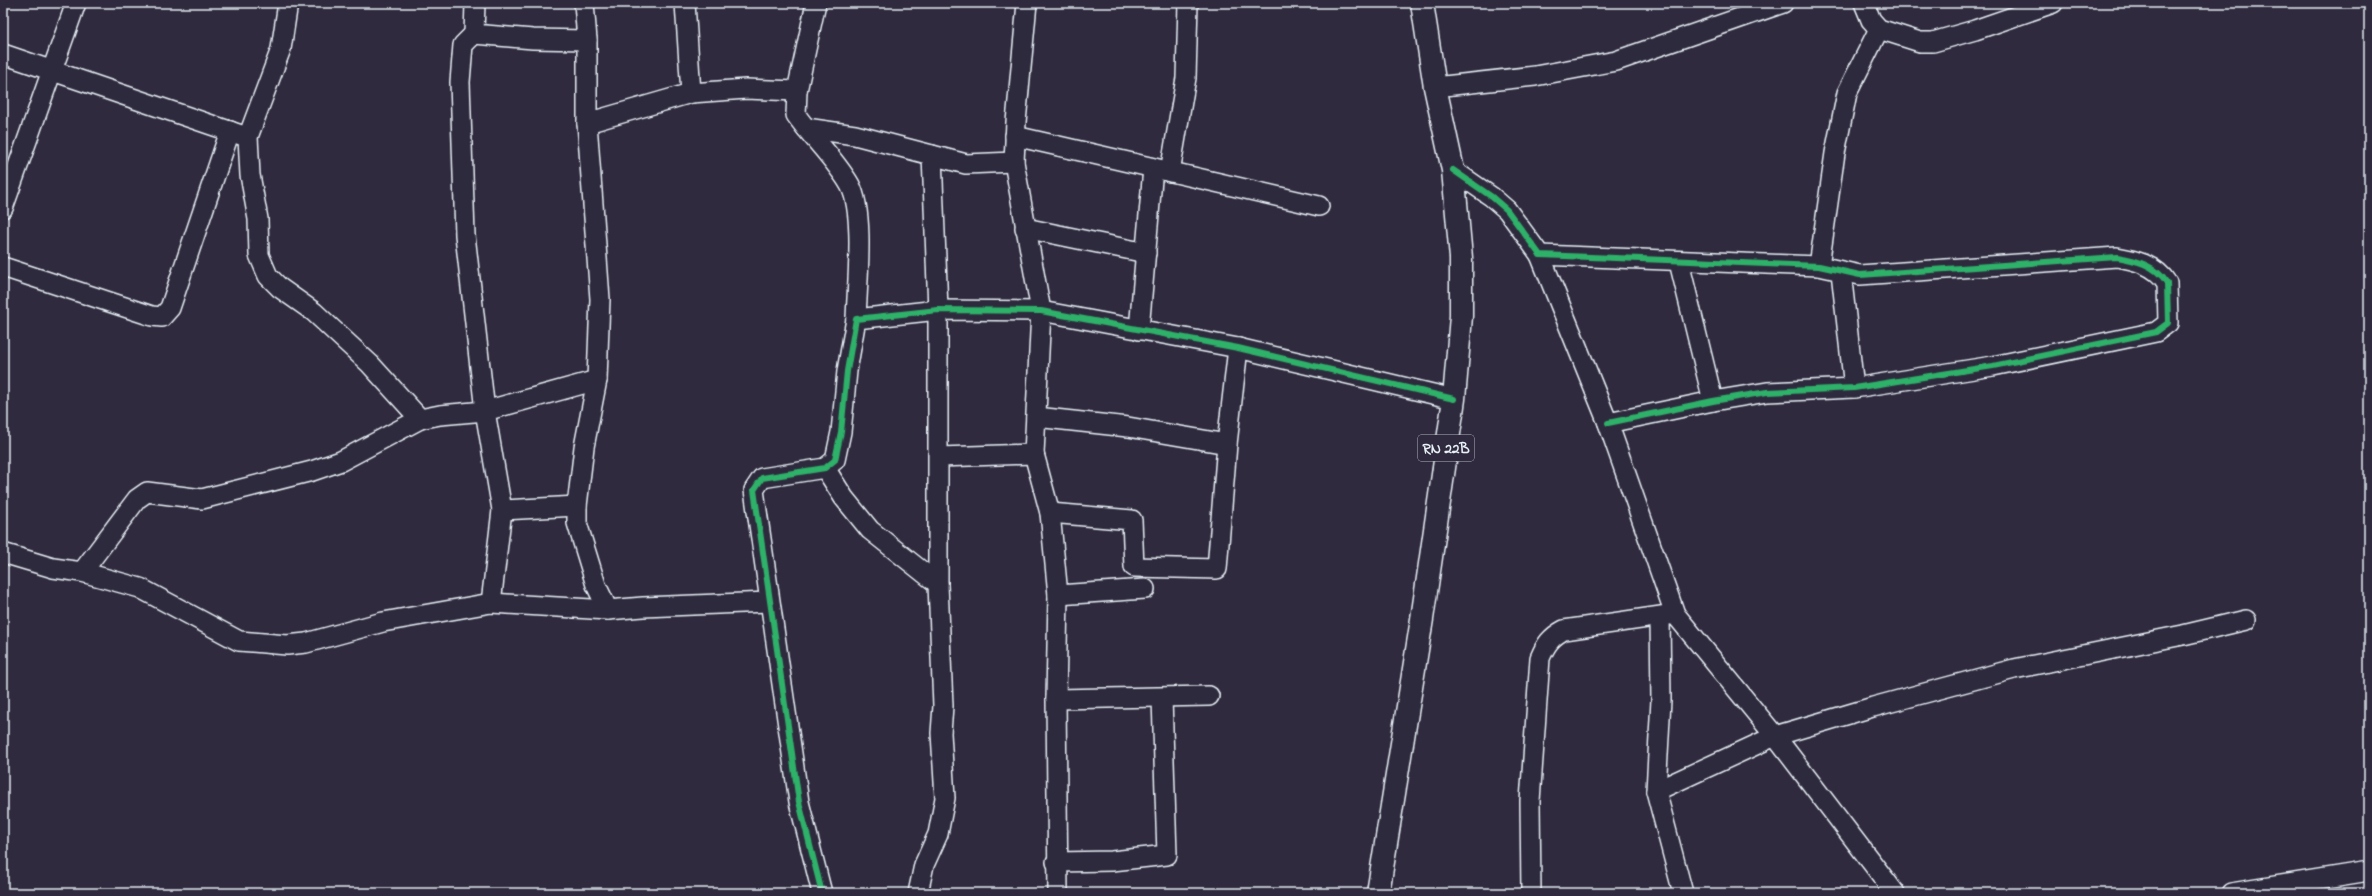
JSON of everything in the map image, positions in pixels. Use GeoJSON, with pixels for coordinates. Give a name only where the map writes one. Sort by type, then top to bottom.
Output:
{"type":"FeatureCollection","features":[{"type":"Feature","properties":{"kind":"main road","name":"RN 22B"},"geometry":{"type":"LineString","coordinates":[[1378,893],[1422,619],[1454,398],[1461,316],[1461,258],[1452,170],[1435,88],[1422,3]]}},
{"type":"Feature","properties":{"kind":"street"},"geometry":{"type":"LineString","coordinates":[[3,208],[76,3]]}},
{"type":"Feature","properties":{"kind":"street"},"geometry":{"type":"LineString","coordinates":[[288,3],[280,49],[248,137],[250,175],[258,219],[259,255],[268,276],[280,288],[314,312],[356,350],[420,419]]}},
{"type":"Feature","properties":{"kind":"street"},"geometry":{"type":"LineString","coordinates":[[475,3],[474,34],[463,45],[460,82],[465,235],[485,411],[502,510],[491,603]]}},
{"type":"Feature","properties":{"kind":"street"},"geometry":{"type":"LineString","coordinates":[[584,3],[587,40],[588,123],[600,298],[597,380],[584,447],[577,506],[578,523],[587,556],[596,585],[608,610]]}},
{"type":"Feature","properties":{"kind":"street"},"geometry":{"type":"LineString","coordinates":[[684,3],[691,92]]}},
{"type":"Feature","properties":{"kind":"street"},"geometry":{"type":"LineString","coordinates":[[816,3],[797,90],[796,115],[823,147],[850,186],[857,206],[856,319],[847,371],[836,456],[825,468],[762,478],[755,485],[754,490],[798,802],[822,893]]}},
{"type":"Feature","properties":{"kind":"street"},"geometry":{"type":"LineString","coordinates":[[1027,3],[1014,162],[1041,311],[1034,454],[1050,513],[1058,595],[1056,699],[1056,862],[1058,893]]}},
{"type":"Feature","properties":{"kind":"street"},"geometry":{"type":"LineString","coordinates":[[1139,330],[1146,253],[1162,170],[1186,78],[1188,3]]}},
{"type":"Feature","properties":{"kind":"street"},"geometry":{"type":"LineString","coordinates":[[1435,88],[1535,76],[1616,61],[1783,3]]}},
{"type":"Feature","properties":{"kind":"street"},"geometry":{"type":"LineString","coordinates":[[1864,3],[1871,20],[1879,28],[1920,42],[1933,42],[2054,3]]}},
{"type":"Feature","properties":{"kind":"street"},"geometry":{"type":"LineString","coordinates":[[1818,266],[1835,153],[1847,92],[1879,28]]}},
{"type":"Feature","properties":{"kind":"street"},"geometry":{"type":"LineString","coordinates":[[474,34],[533,39],[587,40]]}},
{"type":"Feature","properties":{"kind":"street"},"geometry":{"type":"LineString","coordinates":[[3,54],[248,137]]}},
{"type":"Feature","properties":{"kind":"street"},"geometry":{"type":"LineString","coordinates":[[588,123],[691,92],[746,89],[797,90]]}},
{"type":"Feature","properties":{"kind":"street"},"geometry":{"type":"LineString","coordinates":[[806,128],[855,135],[966,164],[1014,162]]}},
{"type":"Feature","properties":{"kind":"street"},"geometry":{"type":"LineString","coordinates":[[3,267],[152,316],[162,317],[170,308],[230,131]]}},
{"type":"Feature","properties":{"kind":"street"},"geometry":{"type":"LineString","coordinates":[[1015,136],[1319,206]]}},
{"type":"Feature","properties":{"kind":"street"},"geometry":{"type":"LineString","coordinates":[[918,893],[924,865],[938,834],[945,798],[941,733],[943,706],[938,584],[938,310],[932,155]]}},
{"type":"Feature","properties":{"kind":"street"},"geometry":{"type":"LineString","coordinates":[[1452,170],[1492,197],[1507,210],[1540,255],[1608,423],[1667,615],[1656,791],[1683,893]]}},
{"type":"Feature","properties":{"kind":"street"},"geometry":{"type":"LineString","coordinates":[[1025,228],[1146,253]]}},
{"type":"Feature","properties":{"kind":"street"},"geometry":{"type":"LineString","coordinates":[[1540,255],[1679,262],[1818,266],[1860,275],[2117,257],[2133,260],[2152,268],[2167,283],[2168,323],[2156,332],[1993,366],[1854,388],[1767,392],[1714,401],[1608,423]]}},
{"type":"Feature","properties":{"kind":"street"},"geometry":{"type":"LineString","coordinates":[[1679,262],[1714,401]]}},
{"type":"Feature","properties":{"kind":"street"},"geometry":{"type":"LineString","coordinates":[[1841,272],[1854,388]]}},
{"type":"Feature","properties":{"kind":"street"},"geometry":{"type":"LineString","coordinates":[[856,319],[938,310],[1041,311],[1238,348],[1454,398]]}},
{"type":"Feature","properties":{"kind":"street"},"geometry":{"type":"LineString","coordinates":[[1050,513],[1132,520],[1134,567],[1218,569],[1227,444],[1238,348]]}},
{"type":"Feature","properties":{"kind":"street"},"geometry":{"type":"LineString","coordinates":[[82,572],[137,499],[146,492],[202,499],[312,471],[341,461],[420,419],[440,414],[485,411],[597,380]]}},
{"type":"Feature","properties":{"kind":"street"},"geometry":{"type":"LineString","coordinates":[[1036,417],[1128,427],[1227,444]]}},
{"type":"Feature","properties":{"kind":"street"},"geometry":{"type":"LineString","coordinates":[[938,457],[1034,454]]}},
{"type":"Feature","properties":{"kind":"street"},"geometry":{"type":"LineString","coordinates":[[825,468],[844,498],[870,530],[938,584]]}},
{"type":"Feature","properties":{"kind":"street"},"geometry":{"type":"LineString","coordinates":[[502,510],[577,506]]}},
{"type":"Feature","properties":{"kind":"street"},"geometry":{"type":"LineString","coordinates":[[3,553],[53,568],[82,572],[140,588],[239,641],[287,645],[306,643],[383,622],[491,603],[608,610],[644,606],[769,602]]}},
{"type":"Feature","properties":{"kind":"street"},"geometry":{"type":"LineString","coordinates":[[1058,595],[1145,589]]}},
{"type":"Feature","properties":{"kind":"street"},"geometry":{"type":"LineString","coordinates":[[1667,615],[1774,736],[1895,893]]}},
{"type":"Feature","properties":{"kind":"street"},"geometry":{"type":"LineString","coordinates":[[1531,893],[1530,801],[1540,658],[1545,645],[1553,636],[1564,630],[1667,615]]}},
{"type":"Feature","properties":{"kind":"street"},"geometry":{"type":"LineString","coordinates":[[1656,791],[1774,736],[2014,669],[2183,635],[2246,620]]}},
{"type":"Feature","properties":{"kind":"street"},"geometry":{"type":"LineString","coordinates":[[1056,699],[1209,696]]}},
{"type":"Feature","properties":{"kind":"street"},"geometry":{"type":"LineString","coordinates":[[1056,862],[1112,861],[1167,855],[1162,698]]}},
{"type":"Feature","properties":{"kind":"street"},"geometry":{"type":"LineString","coordinates":[[2231,893],[2369,871]]}},
{"type":"Feature","properties":{"kind":"cycle path"},"geometry":{"type":"LineString","coordinates":[[1453,170],[1492,197],[1507,210],[1540,255],[1819,266],[1860,275],[2117,257],[2145,264],[2157,272],[2167,283],[2168,323],[2156,332],[1993,366],[1854,388],[1767,392],[1713,401],[1608,423]]}},
{"type":"Feature","properties":{"kind":"cycle path"},"geometry":{"type":"LineString","coordinates":[[822,893],[799,802],[754,490],[762,478],[825,468],[835,460],[841,432],[847,371],[856,319],[938,310],[1041,311],[1238,348],[1454,399]]}}]}
